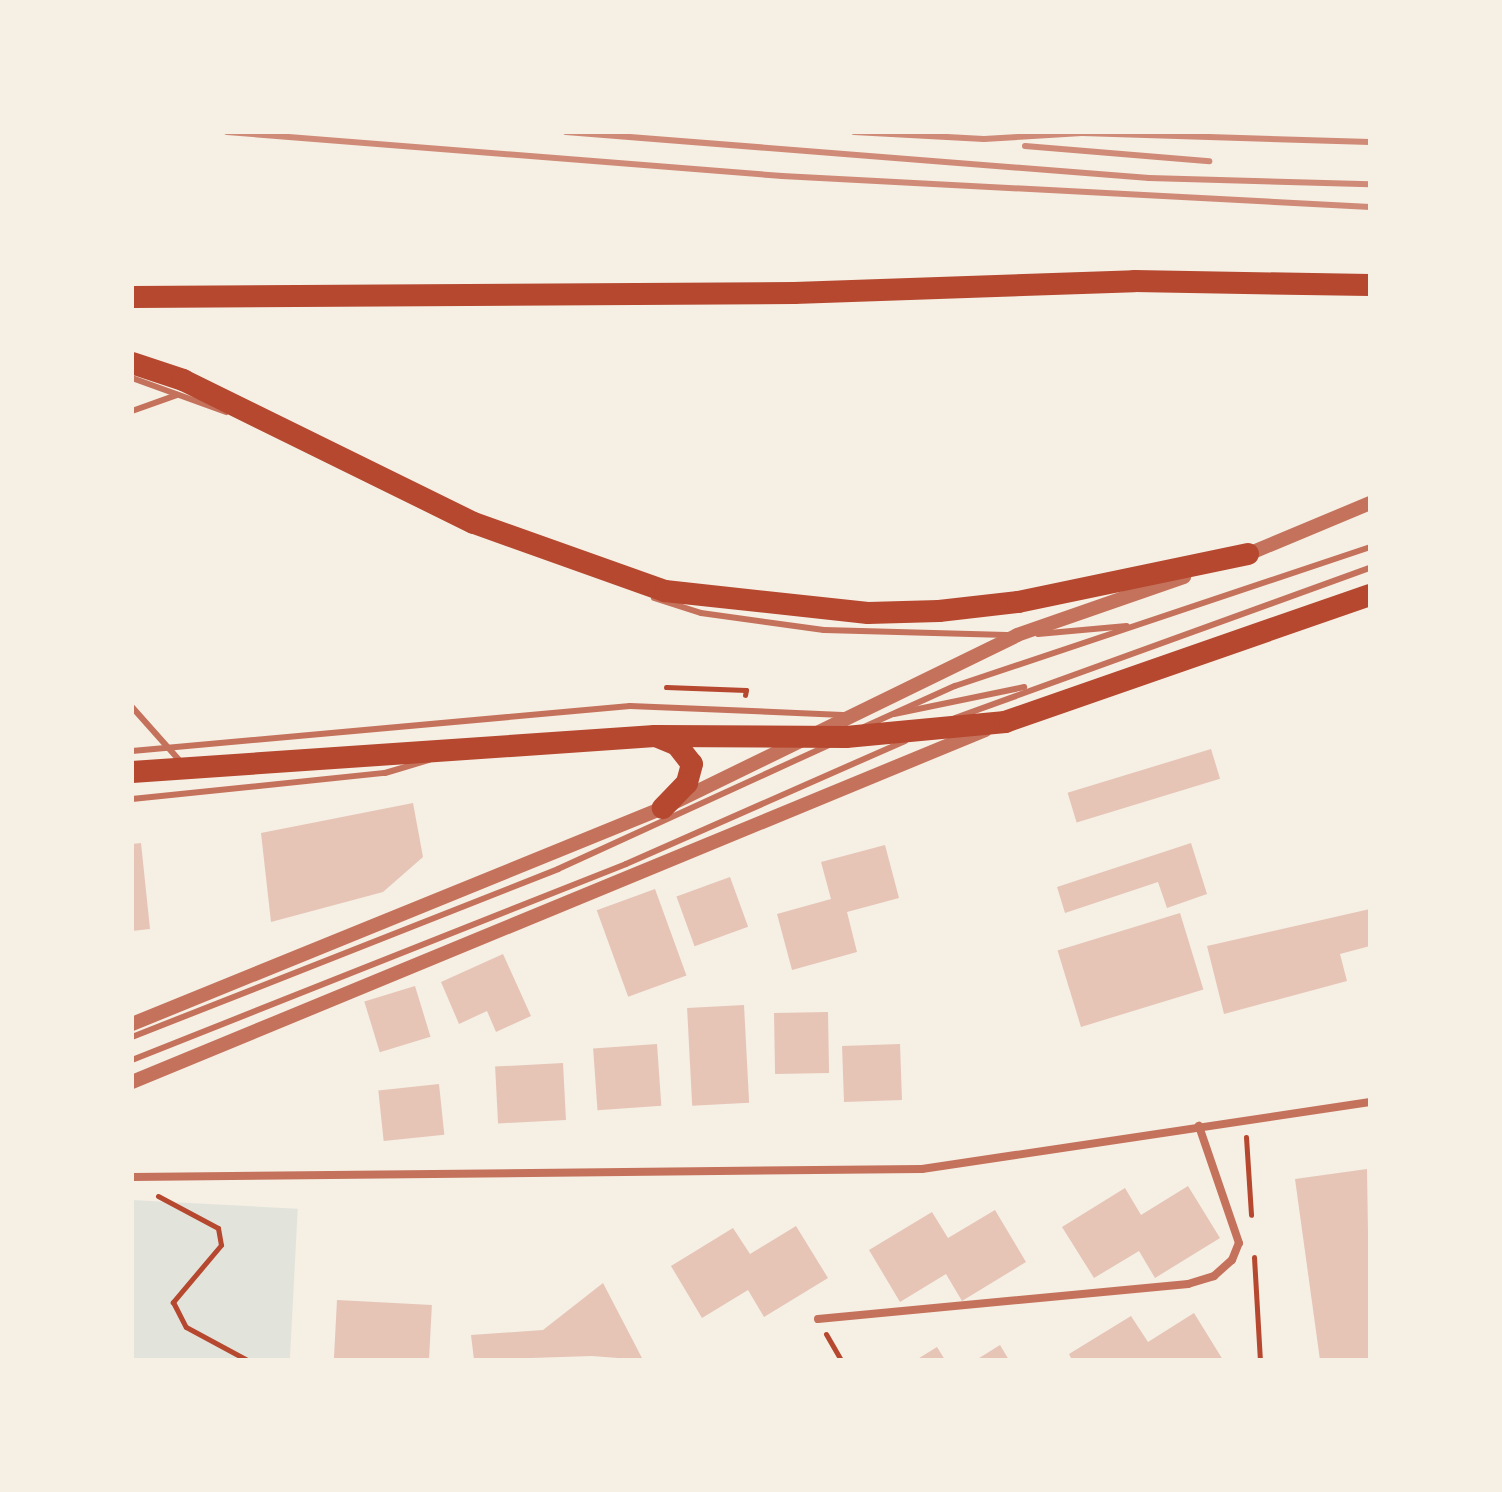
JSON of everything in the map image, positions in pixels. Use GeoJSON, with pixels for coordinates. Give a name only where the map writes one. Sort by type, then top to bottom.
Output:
{"type":"FeatureCollection","features":[{"type":"Feature","properties":{"kind":"highway"},"geometry":{"type":"LineString","coordinates":[[132,297],[794,293],[1134,281],[1370,285]]}},
{"type":"Feature","properties":{"kind":"highway"},"geometry":{"type":"LineString","coordinates":[[132,363],[183,380],[474,523],[665,591],[882,613],[1018,602],[1248,554]]}},
{"type":"Feature","properties":{"kind":"highway"},"geometry":{"type":"LineString","coordinates":[[132,772],[449,753],[655,736],[810,737],[848,726],[922,733],[1005,722],[1370,595]]}},
{"type":"Feature","properties":{"kind":"highway"},"geometry":{"type":"LineString","coordinates":[[655,736],[677,745],[692,764],[687,783],[663,808]]}},
{"type":"Feature","properties":{"kind":"street"},"geometry":{"type":"LineString","coordinates":[[848,726],[1017,635],[1248,554],[1370,503]]}},
{"type":"Feature","properties":{"kind":"street"},"geometry":{"type":"LineString","coordinates":[[132,1082],[1005,722]]}},
{"type":"Feature","properties":{"kind":"street"},"geometry":{"type":"LineString","coordinates":[[132,1024],[663,808],[810,737]]}},
{"type":"Feature","properties":{"kind":"street"},"geometry":{"type":"LineString","coordinates":[[132,1177],[922,1169],[1370,1102]]}},
{"type":"Feature","properties":{"kind":"street"},"geometry":{"type":"LineString","coordinates":[[818,1319],[1188,1284],[1214,1276],[1232,1260],[1239,1243],[1199,1126]]}},
{"type":"Feature","properties":{"kind":"lane"},"geometry":{"type":"LineString","coordinates":[[132,378],[217,410],[253,415]]}},
{"type":"Feature","properties":{"kind":"lane"},"geometry":{"type":"LineString","coordinates":[[132,411],[177,395]]}},
{"type":"Feature","properties":{"kind":"lane"},"geometry":{"type":"LineString","coordinates":[[132,751],[630,706],[848,726],[887,715],[955,686],[1370,547]]}},
{"type":"Feature","properties":{"kind":"lane"},"geometry":{"type":"LineString","coordinates":[[132,1060],[626,864],[1047,681],[1370,568]]}},
{"type":"Feature","properties":{"kind":"lane"},"geometry":{"type":"LineString","coordinates":[[609,573],[660,601],[742,620],[903,635],[1017,635],[1105,630],[1158,620]]}},
{"type":"Feature","properties":{"kind":"lane"},"geometry":{"type":"LineString","coordinates":[[132,1037],[558,869],[744,788],[848,726],[1047,681]]}},
{"type":"Feature","properties":{"kind":"lane"},"geometry":{"type":"LineString","coordinates":[[132,707],[187,768]]}},
{"type":"Feature","properties":{"kind":"lane"},"geometry":{"type":"LineString","coordinates":[[132,799],[385,773],[449,753]]}},
{"type":"Feature","properties":{"kind":"path"},"geometry":{"type":"LineString","coordinates":[[144,1189],[218,1228],[221,1245],[173,1302],[186,1327],[247,1360]]}},
{"type":"Feature","properties":{"kind":"shaded area"},"geometry":{"type":"Polygon","coordinates":[[[132,1200],[298,1209],[290,1360],[132,1360],[132,1200]]]}},
{"type":"Feature","properties":{"kind":"building"},"geometry":{"type":"Polygon","coordinates":[[[1211,749],[1220,779],[1077,823],[1068,793],[1211,749]]]}},
{"type":"Feature","properties":{"kind":"building"},"geometry":{"type":"Polygon","coordinates":[[[413,803],[423,857],[383,892],[271,922],[261,833],[413,803]]]}},
{"type":"Feature","properties":{"kind":"building"},"geometry":{"type":"Polygon","coordinates":[[[141,843],[150,929],[132,931],[132,844],[141,843]]]}},
{"type":"Feature","properties":{"kind":"building"},"geometry":{"type":"Polygon","coordinates":[[[1191,843],[1207,894],[1167,908],[1158,882],[1065,913],[1057,887],[1191,843]]]}},
{"type":"Feature","properties":{"kind":"building"},"geometry":{"type":"Polygon","coordinates":[[[885,845],[899,898],[847,912],[857,952],[792,970],[777,914],[831,899],[821,862],[885,845]]]}},
{"type":"Feature","properties":{"kind":"building"},"geometry":{"type":"Polygon","coordinates":[[[730,877],[748,927],[695,946],[676,896],[730,877]]]}},
{"type":"Feature","properties":{"kind":"building"},"geometry":{"type":"Polygon","coordinates":[[[655,889],[686,975],[628,997],[597,910],[655,889]]]}},
{"type":"Feature","properties":{"kind":"building"},"geometry":{"type":"Polygon","coordinates":[[[1370,909],[1370,946],[1340,954],[1347,981],[1224,1014],[1207,946],[1370,909]]]}},
{"type":"Feature","properties":{"kind":"building"},"geometry":{"type":"Polygon","coordinates":[[[1180,913],[1203,990],[1081,1027],[1058,950],[1180,913]]]}},
{"type":"Feature","properties":{"kind":"building"},"geometry":{"type":"Polygon","coordinates":[[[503,954],[531,1016],[496,1032],[487,1011],[459,1024],[441,982],[503,954]]]}},
{"type":"Feature","properties":{"kind":"building"},"geometry":{"type":"Polygon","coordinates":[[[415,986],[430,1037],[380,1052],[364,1001],[415,986]]]}},
{"type":"Feature","properties":{"kind":"building"},"geometry":{"type":"Polygon","coordinates":[[[744,1005],[749,1103],[692,1106],[687,1008],[744,1005]]]}},
{"type":"Feature","properties":{"kind":"building"},"geometry":{"type":"Polygon","coordinates":[[[828,1012],[829,1073],[775,1074],[774,1013],[828,1012]]]}},
{"type":"Feature","properties":{"kind":"building"},"geometry":{"type":"Polygon","coordinates":[[[657,1044],[661,1106],[597,1110],[593,1048],[657,1044]]]}},
{"type":"Feature","properties":{"kind":"building"},"geometry":{"type":"Polygon","coordinates":[[[900,1044],[902,1100],[844,1102],[842,1046],[900,1044]]]}},
{"type":"Feature","properties":{"kind":"building"},"geometry":{"type":"Polygon","coordinates":[[[563,1063],[566,1120],[498,1123],[495,1067],[563,1063]]]}},
{"type":"Feature","properties":{"kind":"building"},"geometry":{"type":"Polygon","coordinates":[[[439,1084],[444,1135],[384,1141],[378,1090],[439,1084]]]}},
{"type":"Feature","properties":{"kind":"building"},"geometry":{"type":"Polygon","coordinates":[[[1367,1169],[1370,1360],[1320,1360],[1295,1179],[1367,1169]]]}},
{"type":"Feature","properties":{"kind":"building"},"geometry":{"type":"Polygon","coordinates":[[[1188,1186],[1220,1238],[1155,1278],[1139,1251],[1094,1278],[1062,1227],[1125,1188],[1141,1215],[1188,1186]]]}},
{"type":"Feature","properties":{"kind":"building"},"geometry":{"type":"Polygon","coordinates":[[[995,1210],[1026,1262],[962,1301],[946,1274],[900,1302],[869,1250],[932,1212],[948,1238],[995,1210]]]}},
{"type":"Feature","properties":{"kind":"building"},"geometry":{"type":"Polygon","coordinates":[[[796,1226],[828,1278],[764,1317],[748,1290],[702,1318],[671,1266],[733,1228],[750,1254],[796,1226]]]}},
{"type":"Feature","properties":{"kind":"building"},"geometry":{"type":"Polygon","coordinates":[[[603,1283],[643,1360],[592,1356],[474,1360],[471,1335],[543,1330],[603,1283]]]}},
{"type":"Feature","properties":{"kind":"building"},"geometry":{"type":"Polygon","coordinates":[[[337,1300],[432,1305],[429,1360],[334,1360],[337,1300]]]}},
{"type":"Feature","properties":{"kind":"building"},"geometry":{"type":"Polygon","coordinates":[[[1194,1313],[1223,1360],[1072,1360],[1069,1354],[1131,1316],[1148,1342],[1194,1313]]]}},
{"type":"Feature","properties":{"kind":"building"},"geometry":{"type":"Polygon","coordinates":[[[1000,1345],[1009,1360],[976,1360],[1000,1345]]]}},
{"type":"Feature","properties":{"kind":"building"},"geometry":{"type":"Polygon","coordinates":[[[937,1347],[945,1360],[916,1360],[937,1347]]]}},
{"type":"Feature","properties":{"kind":"railway"},"geometry":{"type":"LineString","coordinates":[[227,132],[782,176],[1370,207]]}},
{"type":"Feature","properties":{"kind":"railway"},"geometry":{"type":"LineString","coordinates":[[566,132],[1149,178],[1370,184]]}},
{"type":"Feature","properties":{"kind":"railway"},"geometry":{"type":"LineString","coordinates":[[854,132],[984,139],[1082,133],[1370,142]]}},
{"type":"Feature","properties":{"kind":"railway"},"geometry":{"type":"LineString","coordinates":[[1025,146],[1209,161]]}}]}
